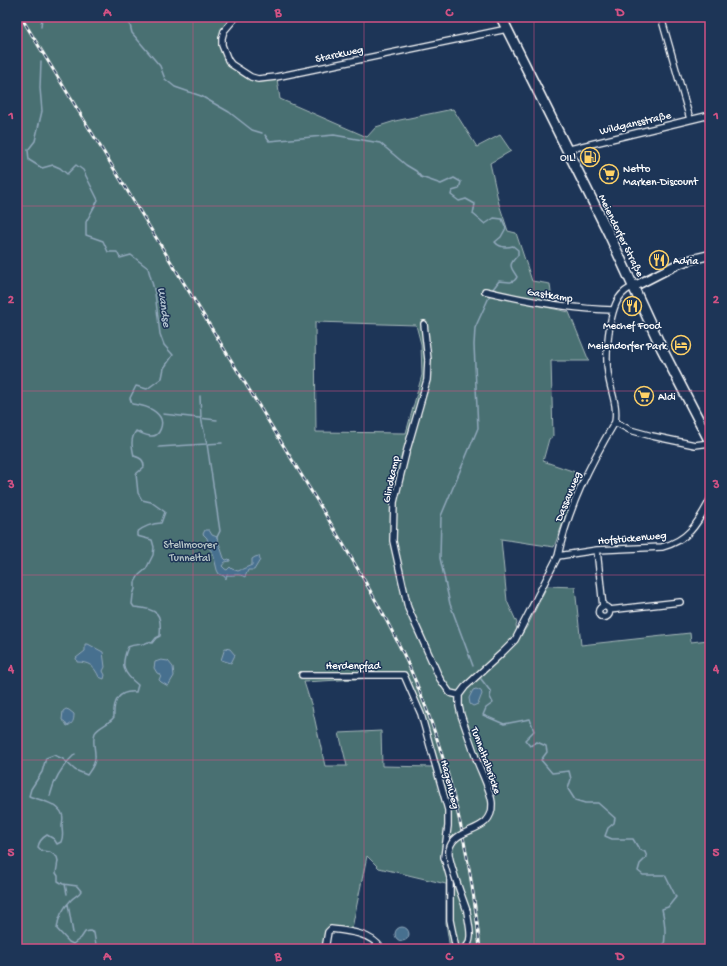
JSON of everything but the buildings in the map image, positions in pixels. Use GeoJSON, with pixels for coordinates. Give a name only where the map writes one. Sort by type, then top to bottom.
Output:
{"type":"FeatureCollection","features":[{"type":"Feature","properties":{"kind":"main road","name":"Meiendorfer Straße"},"geometry":{"type":"LineString","coordinates":[[501,17],[609,234],[662,349],[710,443]]}},
{"type":"Feature","properties":{"kind":"street","name":"Starckweg"},"geometry":{"type":"LineString","coordinates":[[236,17],[224,31],[222,38],[225,54],[231,64],[251,77],[258,79],[276,77],[507,29]]}},
{"type":"Feature","properties":{"kind":"street"},"geometry":{"type":"LineString","coordinates":[[661,17],[690,119]]}},
{"type":"Feature","properties":{"kind":"street","name":"Wildgansstraße"},"geometry":{"type":"LineString","coordinates":[[566,150],[710,115]]}},
{"type":"Feature","properties":{"kind":"street"},"geometry":{"type":"LineString","coordinates":[[633,287],[678,264],[710,255]]}},
{"type":"Feature","properties":{"kind":"street","name":"Dassauweg"},"geometry":{"type":"LineString","coordinates":[[459,695],[465,687],[515,640],[558,556],[561,542],[583,480],[615,422],[617,411],[608,373],[608,341],[613,310],[622,294],[626,290],[633,287]]}},
{"type":"Feature","properties":{"kind":"street","name":"Gastkamp"},"geometry":{"type":"LineString","coordinates":[[485,291],[561,306],[613,310]]}},
{"type":"Feature","properties":{"kind":"street","name":"Glindkamp"},"geometry":{"type":"LineString","coordinates":[[424,324],[428,360],[427,380],[406,453],[394,502],[393,541],[408,608],[440,679],[450,693],[459,695]]}},
{"type":"Feature","properties":{"kind":"street"},"geometry":{"type":"LineString","coordinates":[[615,422],[630,430],[652,436],[694,445],[710,443]]}},
{"type":"Feature","properties":{"kind":"street","name":"Hofstückenweg"},"geometry":{"type":"LineString","coordinates":[[558,556],[597,550],[662,547],[678,541],[686,536],[693,528],[710,500]]}},
{"type":"Feature","properties":{"kind":"street"},"geometry":{"type":"LineString","coordinates":[[597,550],[603,606],[599,611],[602,616],[608,616],[609,610]]}},
{"type":"Feature","properties":{"kind":"street"},"geometry":{"type":"LineString","coordinates":[[603,606],[607,607],[609,610],[680,602]]}},
{"type":"Feature","properties":{"kind":"street","name":"Herdenpfad"},"geometry":{"type":"LineString","coordinates":[[302,675],[404,675]]}},
{"type":"Feature","properties":{"kind":"street","name":"Hagenweg"},"geometry":{"type":"LineString","coordinates":[[404,675],[421,714],[448,810],[448,826],[444,852],[450,878],[450,920],[456,949]]}},
{"type":"Feature","properties":{"kind":"street","name":"Tunneltalbrücke"},"geometry":{"type":"LineString","coordinates":[[459,695],[458,706],[492,801],[490,814],[484,824],[457,837],[452,842],[448,852],[449,860],[466,911],[470,942],[464,949]]}},
{"type":"Feature","properties":{"kind":"street"},"geometry":{"type":"LineString","coordinates":[[325,949],[328,932],[331,929],[358,933],[373,941],[382,949]]}},
{"type":"Feature","properties":{"kind":"green space","name":"Stellmoorer Tunneltal"},"geometry":{"type":"Polygon","coordinates":[[[21,17],[233,17],[223,31],[221,38],[222,51],[225,58],[236,71],[252,81],[261,82],[277,79],[280,99],[367,137],[376,127],[395,121],[453,109],[477,147],[500,135],[511,151],[490,163],[499,204],[508,231],[516,233],[532,281],[550,284],[552,301],[493,291],[494,296],[569,312],[589,361],[551,361],[553,436],[549,439],[543,461],[581,474],[554,547],[501,539],[507,601],[517,623],[516,626],[520,637],[528,625],[547,586],[575,587],[581,645],[690,633],[691,642],[708,640],[710,648],[710,949],[450,949],[446,923],[446,884],[379,868],[367,856],[351,933],[331,931],[327,949],[17,949],[17,42],[21,17]],[[315,322],[316,432],[406,433],[422,375],[421,344],[416,325],[315,322]],[[408,676],[304,682],[312,707],[325,766],[347,766],[339,733],[381,731],[382,766],[439,766],[427,727],[408,676]]]}},
{"type":"Feature","properties":{"kind":"water"},"geometry":{"type":"Polygon","coordinates":[[[205,530],[209,530],[212,535],[217,537],[224,558],[226,560],[230,560],[225,562],[222,566],[225,569],[227,570],[230,567],[238,571],[252,565],[252,559],[259,556],[260,560],[254,570],[248,570],[245,577],[238,575],[227,575],[226,579],[224,576],[219,574],[213,553],[209,548],[207,538],[203,534],[205,530]]]}},
{"type":"Feature","properties":{"kind":"water"},"geometry":{"type":"Polygon","coordinates":[[[85,644],[88,644],[103,652],[105,667],[103,671],[105,675],[104,679],[99,677],[91,665],[77,662],[76,658],[85,651],[85,644]]]}},
{"type":"Feature","properties":{"kind":"water"},"geometry":{"type":"Polygon","coordinates":[[[225,648],[230,649],[235,655],[231,663],[221,660],[225,648]]]}},
{"type":"Feature","properties":{"kind":"water"},"geometry":{"type":"Polygon","coordinates":[[[161,660],[168,661],[173,667],[174,676],[168,686],[159,680],[161,675],[157,673],[154,668],[155,662],[161,660]]]}},
{"type":"Feature","properties":{"kind":"water"},"geometry":{"type":"Polygon","coordinates":[[[476,689],[481,691],[482,694],[478,704],[473,706],[470,704],[469,698],[473,690],[476,689]]]}},
{"type":"Feature","properties":{"kind":"water"},"geometry":{"type":"Polygon","coordinates":[[[66,709],[74,714],[73,722],[67,726],[62,720],[63,711],[66,709]]]}},
{"type":"Feature","properties":{"kind":"water"},"geometry":{"type":"Polygon","coordinates":[[[402,927],[407,929],[409,934],[407,939],[402,941],[397,939],[395,934],[397,929],[402,927]]]}},
{"type":"Feature","properties":{"kind":"waterway","name":"Wandse"},"geometry":{"type":"LineString","coordinates":[[41,27],[42,17]]}},
{"type":"Feature","properties":{"kind":"waterway"},"geometry":{"type":"LineString","coordinates":[[128,17],[132,33],[160,66],[165,79],[175,87],[201,96],[229,112],[252,130],[262,133]]}},
{"type":"Feature","properties":{"kind":"waterway","name":"Wandse"},"geometry":{"type":"LineString","coordinates":[[41,61],[40,88],[42,111],[35,141],[28,150],[29,160],[42,168],[53,165],[60,168],[67,174],[76,165],[83,170],[98,200],[86,222],[86,235],[103,241],[108,252],[117,252],[120,258],[131,255],[148,268],[155,293],[160,334],[164,345],[173,355],[164,368],[162,378],[147,389],[136,386],[130,398],[132,404],[143,406],[154,411],[160,417],[162,423],[159,432],[154,436],[147,436],[136,431],[132,443],[134,456],[142,460],[144,465],[144,467],[136,474],[138,493],[142,500],[151,502],[165,512],[161,523],[142,528],[137,532],[137,536],[152,540],[154,547],[153,555],[146,569],[139,575],[135,582],[132,604],[134,607],[148,609],[157,614],[160,622],[160,636],[152,643],[148,642],[128,647],[124,659],[124,669],[129,677],[138,685],[136,692],[121,695],[114,706],[114,717],[95,733],[95,761],[87,775],[75,770],[63,759],[54,755],[46,758],[42,772],[31,789],[29,796],[57,807],[60,810],[63,817],[63,836],[61,842],[57,844],[54,839],[47,835],[41,840],[38,847],[42,851],[50,852],[57,857],[58,861],[56,873],[58,876],[58,881],[63,884],[77,886],[81,891],[63,910],[58,921],[57,929],[69,942],[73,944],[81,938],[85,932],[90,931],[94,933],[96,945],[99,949]]}},
{"type":"Feature","properties":{"kind":"waterway"},"geometry":{"type":"LineString","coordinates":[[265,135],[269,141],[334,135],[380,143],[406,165],[416,171],[421,177],[441,184],[454,178],[461,182],[459,189],[452,191],[451,195],[459,201],[466,199],[475,204],[473,214],[485,224],[494,218],[502,219],[506,228],[501,237],[495,242],[503,247],[513,246],[518,250],[518,255],[511,264],[517,277],[511,282],[499,281],[493,289]]}},
{"type":"Feature","properties":{"kind":"waterway"},"geometry":{"type":"LineString","coordinates":[[473,666],[450,604],[440,558],[441,516],[478,428],[474,345],[475,328],[490,295]]}},
{"type":"Feature","properties":{"kind":"waterway"},"geometry":{"type":"LineString","coordinates":[[200,396],[201,418],[207,444],[220,531],[217,537]]}},
{"type":"Feature","properties":{"kind":"waterway"},"geometry":{"type":"LineString","coordinates":[[163,414],[217,420]]}},
{"type":"Feature","properties":{"kind":"waterway"},"geometry":{"type":"LineString","coordinates":[[159,447],[222,443]]}},
{"type":"Feature","properties":{"kind":"waterway"},"geometry":{"type":"LineString","coordinates":[[481,679],[491,692],[490,697],[493,703],[486,708],[483,715],[504,724],[530,719],[534,731],[525,740],[530,746],[537,742],[546,746],[547,752],[541,760],[552,773],[569,771],[571,779],[568,789],[575,800],[585,803],[598,803],[615,818],[614,823],[608,828],[605,836],[612,839],[633,839],[639,849],[645,852],[647,857],[640,864],[638,871],[643,875],[665,875],[676,897],[668,907],[662,909],[665,929],[663,949]]}},
{"type":"Feature","properties":{"kind":"waterway"},"geometry":{"type":"LineString","coordinates":[[50,796],[59,773],[75,754]]}},
{"type":"Feature","properties":{"kind":"waterway"},"geometry":{"type":"LineString","coordinates":[[65,884],[67,894]]}},
{"type":"Feature","properties":{"kind":"waterway"},"geometry":{"type":"LineString","coordinates":[[68,904],[73,933]]}},
{"type":"Feature","properties":{"kind":"waterway","name":"Wandse"},"geometry":{"type":"LineString","coordinates":[[73,944],[73,949]]}},
{"type":"Feature","properties":{"kind":"railway"},"geometry":{"type":"LineString","coordinates":[[21,17],[324,512],[376,600],[395,636],[419,690],[433,726],[444,762],[463,836],[476,911],[480,949]]}},
{"type":"Feature","properties":{"kind":"place","name":"OIL!"},"geometry":{"type":"Point","coordinates":[590,157]}},
{"type":"Feature","properties":{"kind":"place","name":"Netto Marken-Discount"},"geometry":{"type":"Point","coordinates":[609,174]}},
{"type":"Feature","properties":{"kind":"place","name":"Adria"},"geometry":{"type":"Point","coordinates":[659,260]}},
{"type":"Feature","properties":{"kind":"place","name":"Mechef Food"},"geometry":{"type":"Point","coordinates":[632,306]}},
{"type":"Feature","properties":{"kind":"place","name":"Meiendorfer Park"},"geometry":{"type":"Point","coordinates":[681,345]}},
{"type":"Feature","properties":{"kind":"place","name":"Aldi"},"geometry":{"type":"Point","coordinates":[644,396]}}]}
